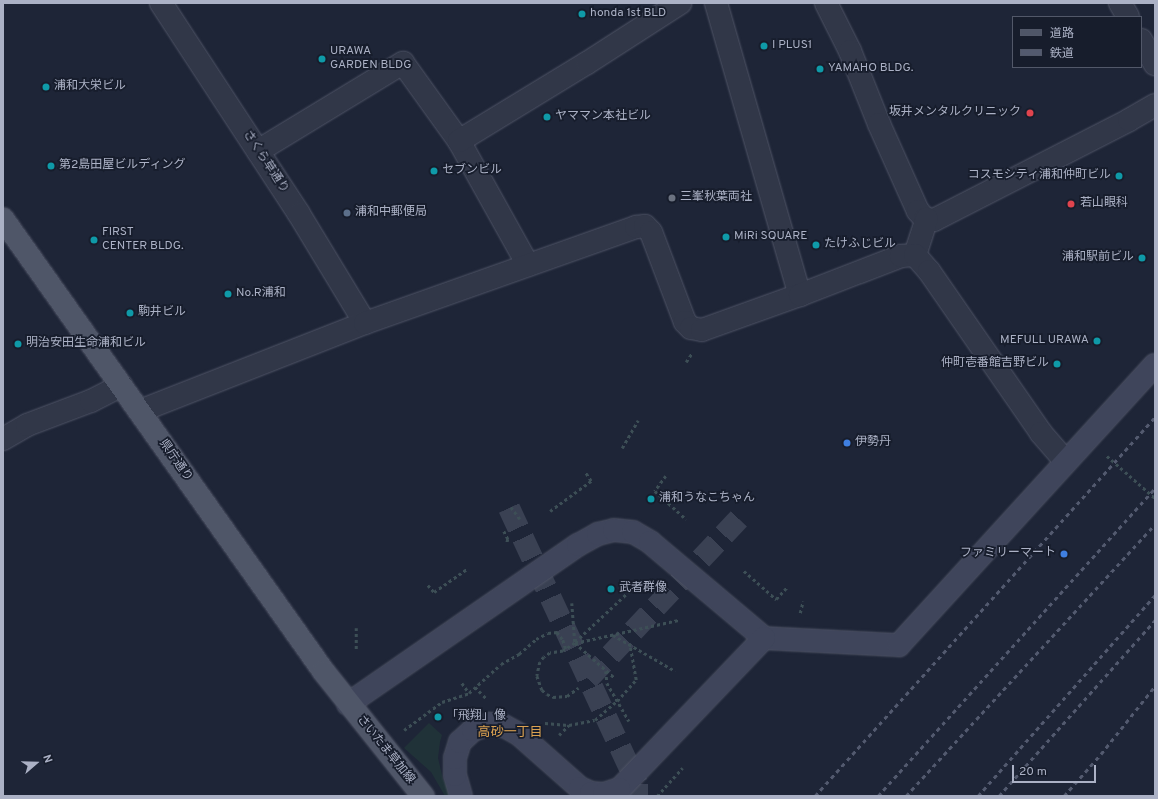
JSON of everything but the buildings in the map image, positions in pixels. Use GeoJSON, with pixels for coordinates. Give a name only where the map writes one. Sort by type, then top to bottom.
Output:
{"type":"FeatureCollection","features":[{"type":"Feature","properties":{"kind":"main road","name":"県庁通り"},"geometry":{"type":"LineString","coordinates":[[3,218],[348,704]]}},
{"type":"Feature","properties":{"kind":"main road","name":"さいたま草加線"},"geometry":{"type":"LineString","coordinates":[[348,704],[423,796]]}},
{"type":"Feature","properties":{"kind":"street","name":"さくら草通り"},"geometry":{"type":"LineString","coordinates":[[160,3],[299,214],[365,323]]}},
{"type":"Feature","properties":{"kind":"street"},"geometry":{"type":"LineString","coordinates":[[459,141],[600,55],[680,3]]}},
{"type":"Feature","properties":{"kind":"street"},"geometry":{"type":"LineString","coordinates":[[716,3],[800,295]]}},
{"type":"Feature","properties":{"kind":"street"},"geometry":{"type":"LineString","coordinates":[[826,3],[850,51],[879,124],[918,211],[925,219],[934,220],[1155,105]]}},
{"type":"Feature","properties":{"kind":"street"},"geometry":{"type":"LineString","coordinates":[[1120,3],[1127,16]]}},
{"type":"Feature","properties":{"kind":"street"},"geometry":{"type":"LineString","coordinates":[[1142,42],[1155,64]]}},
{"type":"Feature","properties":{"kind":"street"},"geometry":{"type":"LineString","coordinates":[[258,151],[403,63],[459,141],[528,265]]}},
{"type":"Feature","properties":{"kind":"street"},"geometry":{"type":"LineString","coordinates":[[915,255],[927,219]]}},
{"type":"Feature","properties":{"kind":"street"},"geometry":{"type":"LineString","coordinates":[[140,410],[365,323],[636,227],[645,226],[651,232],[685,322],[691,328],[702,330],[800,295],[900,256],[915,255]]}},
{"type":"Feature","properties":{"kind":"street"},"geometry":{"type":"LineString","coordinates":[[915,255],[929,271],[1041,433],[1065,461]]}},
{"type":"Feature","properties":{"kind":"street"},"geometry":{"type":"LineString","coordinates":[[348,704],[578,545],[598,534],[614,530],[633,532],[650,542],[764,638],[899,645],[1065,461],[1155,365]]}},
{"type":"Feature","properties":{"kind":"street"},"geometry":{"type":"LineString","coordinates":[[3,439],[27,425],[91,401],[121,386]]}},
{"type":"Feature","properties":{"kind":"street"},"geometry":{"type":"LineString","coordinates":[[461,796],[455,775],[455,758],[460,742],[473,730],[489,724],[504,726],[520,734],[580,788],[591,794],[616,793],[764,638]]}},
{"type":"Feature","properties":{"kind":"path"},"geometry":{"type":"LineString","coordinates":[[622,448],[638,420]]}},
{"type":"Feature","properties":{"kind":"path"},"geometry":{"type":"LineString","coordinates":[[1105,455],[1155,498]]}},
{"type":"Feature","properties":{"kind":"path"},"geometry":{"type":"LineString","coordinates":[[550,511],[592,481],[585,472]]}},
{"type":"Feature","properties":{"kind":"path"},"geometry":{"type":"LineString","coordinates":[[666,476],[655,491],[686,519]]}},
{"type":"Feature","properties":{"kind":"path"},"geometry":{"type":"LineString","coordinates":[[511,507],[520,519]]}},
{"type":"Feature","properties":{"kind":"path"},"geometry":{"type":"LineString","coordinates":[[504,531],[508,539],[507,543]]}},
{"type":"Feature","properties":{"kind":"path"},"geometry":{"type":"LineString","coordinates":[[428,585],[434,592],[467,569]]}},
{"type":"Feature","properties":{"kind":"path"},"geometry":{"type":"LineString","coordinates":[[744,571],[776,599],[787,587]]}},
{"type":"Feature","properties":{"kind":"path"},"geometry":{"type":"LineString","coordinates":[[578,688],[567,696],[553,696],[547,694],[539,683],[537,676],[538,669],[544,657],[566,649],[575,643],[638,583]]}},
{"type":"Feature","properties":{"kind":"path"},"geometry":{"type":"LineString","coordinates":[[572,604],[575,643],[615,678]]}},
{"type":"Feature","properties":{"kind":"path"},"geometry":{"type":"LineString","coordinates":[[575,643],[678,620]]}},
{"type":"Feature","properties":{"kind":"path"},"geometry":{"type":"LineString","coordinates":[[356,628],[356,649]]}},
{"type":"Feature","properties":{"kind":"path"},"geometry":{"type":"LineString","coordinates":[[400,733],[442,702],[469,693],[502,664],[519,654],[536,639],[548,633],[557,632],[564,640],[566,649]]}},
{"type":"Feature","properties":{"kind":"path"},"geometry":{"type":"LineString","coordinates":[[612,634],[675,671]]}},
{"type":"Feature","properties":{"kind":"path"},"geometry":{"type":"LineString","coordinates":[[557,737],[569,725],[595,720],[618,701],[636,680],[630,645]]}},
{"type":"Feature","properties":{"kind":"path"},"geometry":{"type":"LineString","coordinates":[[606,671],[607,683],[630,721]]}},
{"type":"Feature","properties":{"kind":"path"},"geometry":{"type":"LineString","coordinates":[[462,683],[469,693]]}},
{"type":"Feature","properties":{"kind":"path"},"geometry":{"type":"LineString","coordinates":[[657,796],[682,768]]}},
{"type":"Feature","properties":{"kind":"shaded area"},"geometry":{"type":"Polygon","coordinates":[[[429,723],[442,735],[438,758],[443,779],[452,796],[445,796],[431,772],[404,748],[429,723]]]}},
{"type":"Feature","properties":{"kind":"tunnel"},"geometry":{"type":"LineString","coordinates":[[509,508],[637,784],[637,796]]}},
{"type":"Feature","properties":{"kind":"tunnel"},"geometry":{"type":"LineString","coordinates":[[588,679],[739,519]]}},
{"type":"Feature","properties":{"kind":"railway"},"geometry":{"type":"LineString","coordinates":[[815,796],[1155,417]]}},
{"type":"Feature","properties":{"kind":"railway"},"geometry":{"type":"LineString","coordinates":[[878,796],[1155,488]]}},
{"type":"Feature","properties":{"kind":"railway"},"geometry":{"type":"LineString","coordinates":[[906,796],[1155,524]]}},
{"type":"Feature","properties":{"kind":"railway"},"geometry":{"type":"LineString","coordinates":[[978,796],[1155,595]]}},
{"type":"Feature","properties":{"kind":"railway"},"geometry":{"type":"LineString","coordinates":[[999,796],[1155,620]]}},
{"type":"Feature","properties":{"kind":"railway"},"geometry":{"type":"LineString","coordinates":[[1064,796],[1101,754],[1155,686]]}},
{"type":"Feature","properties":{"kind":"place","name":"honda 1st BLD"},"geometry":{"type":"Point","coordinates":[582,14]}},
{"type":"Feature","properties":{"kind":"place","name":"I PLUS1"},"geometry":{"type":"Point","coordinates":[764,46]}},
{"type":"Feature","properties":{"kind":"place","name":"URAWA GARDEN BLDG"},"geometry":{"type":"Point","coordinates":[322,59]}},
{"type":"Feature","properties":{"kind":"place","name":"YAMAHO BLDG."},"geometry":{"type":"Point","coordinates":[820,69]}},
{"type":"Feature","properties":{"kind":"place","name":"浦和大栄ビル"},"geometry":{"type":"Point","coordinates":[46,87]}},
{"type":"Feature","properties":{"kind":"place","name":"坂井メンタルクリニック"},"geometry":{"type":"Point","coordinates":[1030,113]}},
{"type":"Feature","properties":{"kind":"place","name":"ヤママン本社ビル"},"geometry":{"type":"Point","coordinates":[547,117]}},
{"type":"Feature","properties":{"kind":"place","name":"第2島田屋ビルディング"},"geometry":{"type":"Point","coordinates":[51,166]}},
{"type":"Feature","properties":{"kind":"place","name":"セブンビル"},"geometry":{"type":"Point","coordinates":[434,171]}},
{"type":"Feature","properties":{"kind":"place","name":"コスモシティ浦和仲町ビル"},"geometry":{"type":"Point","coordinates":[1119,176]}},
{"type":"Feature","properties":{"kind":"place","name":"三峯秋葉両社"},"geometry":{"type":"Point","coordinates":[672,198]}},
{"type":"Feature","properties":{"kind":"place","name":"若山眼科"},"geometry":{"type":"Point","coordinates":[1071,204]}},
{"type":"Feature","properties":{"kind":"place","name":"浦和中郵便局"},"geometry":{"type":"Point","coordinates":[347,213]}},
{"type":"Feature","properties":{"kind":"place","name":"MiRi SQUARE"},"geometry":{"type":"Point","coordinates":[726,237]}},
{"type":"Feature","properties":{"kind":"place","name":"FIRST CENTER BLDG."},"geometry":{"type":"Point","coordinates":[94,240]}},
{"type":"Feature","properties":{"kind":"place","name":"たけふじビル"},"geometry":{"type":"Point","coordinates":[816,245]}},
{"type":"Feature","properties":{"kind":"place","name":"浦和駅前ビル"},"geometry":{"type":"Point","coordinates":[1142,258]}},
{"type":"Feature","properties":{"kind":"place","name":"No.R浦和"},"geometry":{"type":"Point","coordinates":[228,294]}},
{"type":"Feature","properties":{"kind":"place","name":"駒井ビル"},"geometry":{"type":"Point","coordinates":[130,313]}},
{"type":"Feature","properties":{"kind":"place","name":"MEFULL URAWA"},"geometry":{"type":"Point","coordinates":[1097,341]}},
{"type":"Feature","properties":{"kind":"place","name":"明治安田生命浦和ビル"},"geometry":{"type":"Point","coordinates":[18,344]}},
{"type":"Feature","properties":{"kind":"place","name":"仲町壱番館吉野ビル"},"geometry":{"type":"Point","coordinates":[1057,364]}},
{"type":"Feature","properties":{"kind":"place","name":"伊勢丹"},"geometry":{"type":"Point","coordinates":[847,443]}},
{"type":"Feature","properties":{"kind":"place","name":"浦和うなこちゃん"},"geometry":{"type":"Point","coordinates":[651,499]}},
{"type":"Feature","properties":{"kind":"place","name":"ファミリーマート"},"geometry":{"type":"Point","coordinates":[1064,554]}},
{"type":"Feature","properties":{"kind":"place","name":"武者群像"},"geometry":{"type":"Point","coordinates":[611,589]}},
{"type":"Feature","properties":{"kind":"place","name":"「飛翔」像"},"geometry":{"type":"Point","coordinates":[438,717]}},
{"type":"Feature","properties":{"kind":"district","name":"高砂一丁目"},"geometry":{"type":"Point","coordinates":[510,733]}}]}
